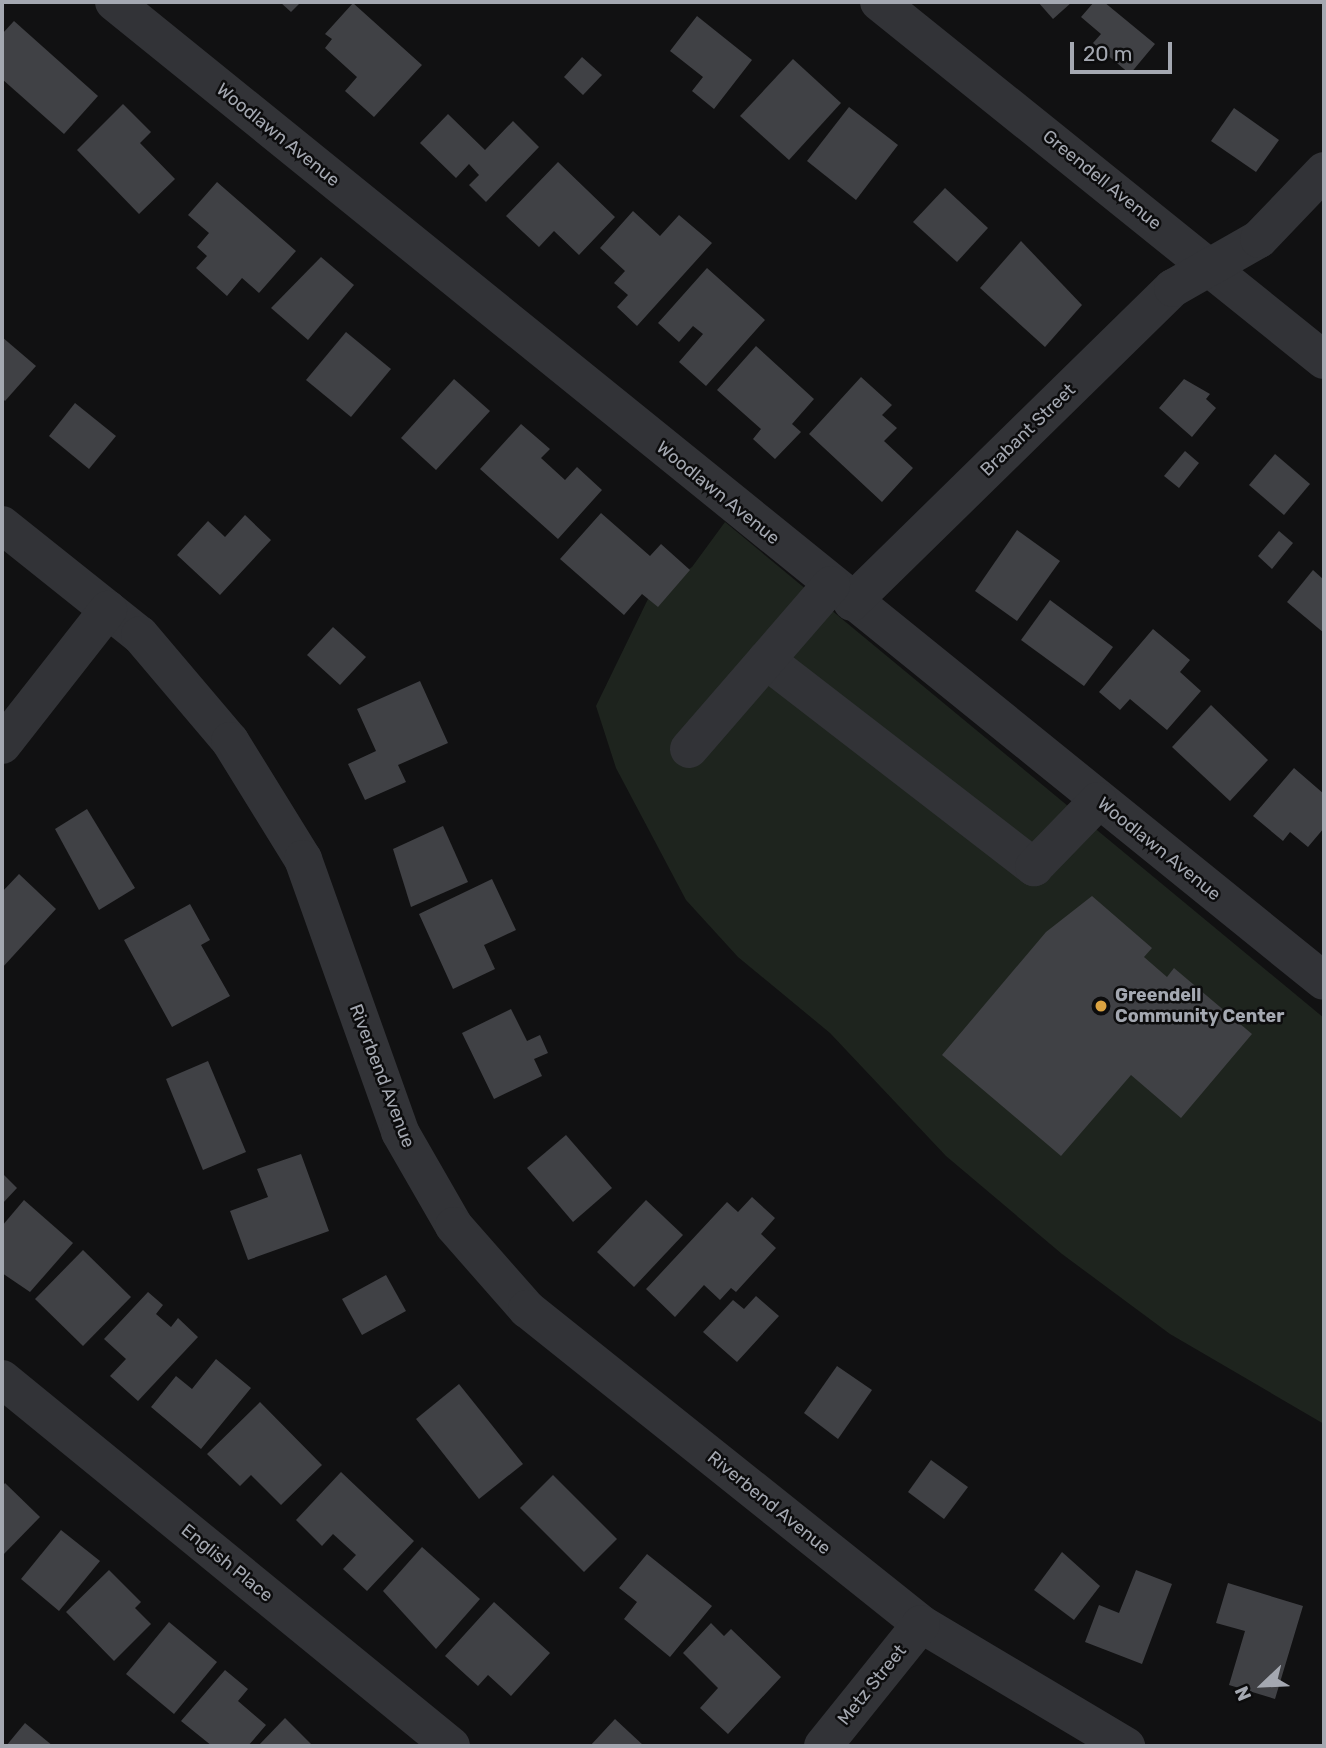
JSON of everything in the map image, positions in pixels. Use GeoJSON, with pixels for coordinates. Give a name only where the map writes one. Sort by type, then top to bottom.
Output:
{"type":"FeatureCollection","features":[{"type":"Feature","properties":{"kind":"street","name":"Woodlawn Avenue"},"geometry":{"type":"LineString","coordinates":[[114,2],[1098,801],[1324,981]]}},
{"type":"Feature","properties":{"kind":"street","name":"Greendell Avenue"},"geometry":{"type":"LineString","coordinates":[[879,2],[1324,360]]}},
{"type":"Feature","properties":{"kind":"street","name":"Brabant Street"},"geometry":{"type":"LineString","coordinates":[[689,748],[766,660],[1173,288],[1285,219],[1324,171]]}},
{"type":"Feature","properties":{"kind":"street","name":"Riverbend Avenue"},"geometry":{"type":"LineString","coordinates":[[2,525],[140,635],[230,741],[303,859],[400,1132],[454,1226],[527,1309],[921,1624],[1126,1746]]}},
{"type":"Feature","properties":{"kind":"street"},"geometry":{"type":"LineString","coordinates":[[2,744],[108,610]]}},
{"type":"Feature","properties":{"kind":"street"},"geometry":{"type":"LineString","coordinates":[[766,660],[1034,867],[1098,801]]}},
{"type":"Feature","properties":{"kind":"street","name":"English Place"},"geometry":{"type":"LineString","coordinates":[[2,1380],[451,1746]]}},
{"type":"Feature","properties":{"kind":"street","name":"Metz Street"},"geometry":{"type":"LineString","coordinates":[[823,1746],[921,1624]]}},
{"type":"Feature","properties":{"kind":"shaded area"},"geometry":{"type":"Polygon","coordinates":[[[725,522],[1324,1018],[1324,1424],[1170,1334],[1062,1254],[946,1156],[830,1033],[738,957],[686,900],[616,768],[596,706],[648,599],[692,567],[725,522]]]}},
{"type":"Feature","properties":{"kind":"building"},"geometry":{"type":"Polygon","coordinates":[[[280,2],[301,2],[291,12],[280,2]]]}},
{"type":"Feature","properties":{"kind":"building"},"geometry":{"type":"Polygon","coordinates":[[[1038,2],[1072,2],[1053,19],[1038,2]]]}},
{"type":"Feature","properties":{"kind":"building"},"geometry":{"type":"Polygon","coordinates":[[[1094,2],[1104,2],[1155,44],[1130,74],[1093,43],[1101,34],[1081,17],[1094,2]]]}},
{"type":"Feature","properties":{"kind":"building"},"geometry":{"type":"Polygon","coordinates":[[[353,3],[422,65],[374,117],[345,91],[357,77],[325,48],[332,39],[325,34],[353,3]]]}},
{"type":"Feature","properties":{"kind":"building"},"geometry":{"type":"Polygon","coordinates":[[[697,16],[752,60],[714,109],[692,91],[703,77],[670,51],[697,16]]]}},
{"type":"Feature","properties":{"kind":"building"},"geometry":{"type":"Polygon","coordinates":[[[14,21],[98,96],[64,134],[2,79],[2,34],[14,21]]]}},
{"type":"Feature","properties":{"kind":"building"},"geometry":{"type":"Polygon","coordinates":[[[582,57],[602,75],[583,95],[564,77],[582,57]]]}},
{"type":"Feature","properties":{"kind":"building"},"geometry":{"type":"Polygon","coordinates":[[[793,59],[841,103],[789,160],[740,116],[793,59]]]}},
{"type":"Feature","properties":{"kind":"building"},"geometry":{"type":"Polygon","coordinates":[[[123,104],[151,132],[140,143],[175,179],[139,214],[77,150],[123,104]]]}},
{"type":"Feature","properties":{"kind":"building"},"geometry":{"type":"Polygon","coordinates":[[[849,107],[898,145],[856,200],[807,161],[849,107]]]}},
{"type":"Feature","properties":{"kind":"building"},"geometry":{"type":"Polygon","coordinates":[[[1234,108],[1279,140],[1256,172],[1211,141],[1234,108]]]}},
{"type":"Feature","properties":{"kind":"building"},"geometry":{"type":"Polygon","coordinates":[[[448,114],[485,150],[513,121],[539,147],[486,202],[469,185],[479,175],[469,164],[456,178],[420,143],[448,114]]]}},
{"type":"Feature","properties":{"kind":"building"},"geometry":{"type":"Polygon","coordinates":[[[558,162],[615,217],[579,255],[554,231],[539,247],[506,216],[558,162]]]}},
{"type":"Feature","properties":{"kind":"building"},"geometry":{"type":"Polygon","coordinates":[[[217,182],[296,251],[259,293],[242,278],[227,296],[196,268],[207,256],[197,247],[209,233],[188,215],[217,182]]]}},
{"type":"Feature","properties":{"kind":"building"},"geometry":{"type":"Polygon","coordinates":[[[945,188],[988,228],[957,262],[913,222],[945,188]]]}},
{"type":"Feature","properties":{"kind":"building"},"geometry":{"type":"Polygon","coordinates":[[[633,211],[660,236],[679,215],[712,243],[637,326],[617,307],[628,295],[614,283],[625,271],[600,248],[633,211]]]}},
{"type":"Feature","properties":{"kind":"building"},"geometry":{"type":"Polygon","coordinates":[[[1021,241],[1082,305],[1045,347],[980,288],[1021,241]]]}},
{"type":"Feature","properties":{"kind":"building"},"geometry":{"type":"Polygon","coordinates":[[[321,257],[354,285],[308,340],[271,308],[321,257]]]}},
{"type":"Feature","properties":{"kind":"building"},"geometry":{"type":"Polygon","coordinates":[[[707,268],[765,320],[706,386],[679,362],[703,334],[693,326],[679,342],[658,323],[707,268]]]}},
{"type":"Feature","properties":{"kind":"building"},"geometry":{"type":"Polygon","coordinates":[[[346,332],[391,369],[351,417],[306,380],[346,332]]]}},
{"type":"Feature","properties":{"kind":"building"},"geometry":{"type":"Polygon","coordinates":[[[2,337],[36,366],[5,401],[2,398],[2,337]]]}},
{"type":"Feature","properties":{"kind":"building"},"geometry":{"type":"Polygon","coordinates":[[[756,346],[814,399],[792,424],[801,432],[775,459],[753,439],[761,429],[717,390],[756,346]]]}},
{"type":"Feature","properties":{"kind":"building"},"geometry":{"type":"Polygon","coordinates":[[[861,377],[892,405],[882,415],[897,428],[884,441],[913,468],[882,502],[809,434],[861,377]]]}},
{"type":"Feature","properties":{"kind":"building"},"geometry":{"type":"Polygon","coordinates":[[[454,379],[490,411],[436,470],[401,438],[454,379]]]}},
{"type":"Feature","properties":{"kind":"building"},"geometry":{"type":"Polygon","coordinates":[[[1184,379],[1210,394],[1206,399],[1216,408],[1192,437],[1159,408],[1184,379]]]}},
{"type":"Feature","properties":{"kind":"building"},"geometry":{"type":"Polygon","coordinates":[[[75,403],[116,436],[89,469],[49,436],[75,403]]]}},
{"type":"Feature","properties":{"kind":"building"},"geometry":{"type":"Polygon","coordinates":[[[521,424],[550,449],[541,458],[565,480],[577,467],[602,490],[558,539],[480,469],[521,424]]]}},
{"type":"Feature","properties":{"kind":"building"},"geometry":{"type":"Polygon","coordinates":[[[1185,451],[1199,463],[1179,488],[1164,476],[1185,451]]]}},
{"type":"Feature","properties":{"kind":"building"},"geometry":{"type":"Polygon","coordinates":[[[1275,454],[1310,484],[1284,515],[1249,485],[1275,454]]]}},
{"type":"Feature","properties":{"kind":"building"},"geometry":{"type":"Polygon","coordinates":[[[601,513],[650,556],[661,544],[690,570],[658,607],[642,594],[624,615],[560,559],[601,513]]]}},
{"type":"Feature","properties":{"kind":"building"},"geometry":{"type":"Polygon","coordinates":[[[245,515],[271,540],[220,595],[177,555],[208,521],[225,537],[245,515]]]}},
{"type":"Feature","properties":{"kind":"building"},"geometry":{"type":"Polygon","coordinates":[[[1017,530],[1060,561],[1017,621],[975,591],[1017,530]]]}},
{"type":"Feature","properties":{"kind":"building"},"geometry":{"type":"Polygon","coordinates":[[[1279,531],[1293,543],[1272,569],[1258,556],[1279,531]]]}},
{"type":"Feature","properties":{"kind":"building"},"geometry":{"type":"Polygon","coordinates":[[[1313,570],[1324,580],[1324,633],[1287,602],[1313,570]]]}},
{"type":"Feature","properties":{"kind":"building"},"geometry":{"type":"Polygon","coordinates":[[[1050,600],[1113,647],[1084,686],[1021,640],[1050,600]]]}},
{"type":"Feature","properties":{"kind":"building"},"geometry":{"type":"Polygon","coordinates":[[[333,627],[366,657],[340,685],[307,655],[333,627]]]}},
{"type":"Feature","properties":{"kind":"building"},"geometry":{"type":"Polygon","coordinates":[[[1153,629],[1190,660],[1180,672],[1201,691],[1167,730],[1130,699],[1120,710],[1099,692],[1153,629]]]}},
{"type":"Feature","properties":{"kind":"building"},"geometry":{"type":"Polygon","coordinates":[[[420,681],[448,743],[398,765],[406,782],[365,800],[348,764],[376,751],[357,709],[420,681]]]}},
{"type":"Feature","properties":{"kind":"building"},"geometry":{"type":"Polygon","coordinates":[[[1211,705],[1268,760],[1230,801],[1172,747],[1211,705]]]}},
{"type":"Feature","properties":{"kind":"building"},"geometry":{"type":"Polygon","coordinates":[[[1294,768],[1324,794],[1324,828],[1308,847],[1290,832],[1283,841],[1253,816],[1294,768]]]}},
{"type":"Feature","properties":{"kind":"building"},"geometry":{"type":"Polygon","coordinates":[[[87,809],[135,888],[99,910],[55,829],[87,809]]]}},
{"type":"Feature","properties":{"kind":"building"},"geometry":{"type":"Polygon","coordinates":[[[443,826],[468,882],[411,907],[393,849],[443,826]]]}},
{"type":"Feature","properties":{"kind":"building"},"geometry":{"type":"Polygon","coordinates":[[[19,874],[56,909],[2,968],[2,892],[19,874]]]}},
{"type":"Feature","properties":{"kind":"building"},"geometry":{"type":"Polygon","coordinates":[[[492,879],[516,930],[484,945],[495,969],[453,989],[419,914],[492,879]]]}},
{"type":"Feature","properties":{"kind":"building","name":"Greendell Community Center"},"geometry":{"type":"Polygon","coordinates":[[[1092,896],[1152,948],[1144,957],[1167,977],[1174,968],[1252,1034],[1181,1118],[1131,1075],[1061,1156],[942,1055],[1046,932],[1092,896]]]}},
{"type":"Feature","properties":{"kind":"building"},"geometry":{"type":"Polygon","coordinates":[[[190,904],[210,940],[201,945],[230,996],[172,1027],[124,940],[190,904]]]}},
{"type":"Feature","properties":{"kind":"building"},"geometry":{"type":"Polygon","coordinates":[[[511,1009],[527,1041],[540,1035],[548,1053],[534,1059],[542,1076],[494,1099],[462,1033],[511,1009]]]}},
{"type":"Feature","properties":{"kind":"building"},"geometry":{"type":"Polygon","coordinates":[[[208,1061],[246,1152],[203,1170],[166,1079],[208,1061]]]}},
{"type":"Feature","properties":{"kind":"building"},"geometry":{"type":"Polygon","coordinates":[[[566,1135],[612,1188],[573,1222],[527,1168],[566,1135]]]}},
{"type":"Feature","properties":{"kind":"building"},"geometry":{"type":"Polygon","coordinates":[[[301,1154],[329,1231],[248,1260],[230,1211],[268,1197],[257,1169],[301,1154]]]}},
{"type":"Feature","properties":{"kind":"building"},"geometry":{"type":"Polygon","coordinates":[[[2,1173],[17,1188],[2,1204],[2,1173]]]}},
{"type":"Feature","properties":{"kind":"building"},"geometry":{"type":"Polygon","coordinates":[[[752,1197],[775,1218],[761,1234],[776,1248],[736,1292],[731,1288],[720,1300],[704,1285],[675,1317],[646,1289],[727,1202],[738,1212],[752,1197]]]}},
{"type":"Feature","properties":{"kind":"building"},"geometry":{"type":"Polygon","coordinates":[[[24,1200],[73,1243],[30,1292],[2,1273],[2,1226],[24,1200]]]}},
{"type":"Feature","properties":{"kind":"building"},"geometry":{"type":"Polygon","coordinates":[[[646,1200],[683,1235],[634,1287],[597,1252],[646,1200]]]}},
{"type":"Feature","properties":{"kind":"building"},"geometry":{"type":"Polygon","coordinates":[[[83,1250],[131,1297],[83,1346],[35,1299],[83,1250]]]}},
{"type":"Feature","properties":{"kind":"building"},"geometry":{"type":"Polygon","coordinates":[[[386,1275],[406,1311],[362,1335],[342,1299],[386,1275]]]}},
{"type":"Feature","properties":{"kind":"building"},"geometry":{"type":"Polygon","coordinates":[[[148,1292],[163,1305],[156,1314],[171,1327],[178,1318],[198,1337],[138,1401],[110,1376],[126,1359],[104,1339],[148,1292]]]}},
{"type":"Feature","properties":{"kind":"building"},"geometry":{"type":"Polygon","coordinates":[[[756,1296],[779,1316],[737,1362],[703,1332],[733,1300],[744,1309],[756,1296]]]}},
{"type":"Feature","properties":{"kind":"building"},"geometry":{"type":"Polygon","coordinates":[[[216,1359],[251,1388],[201,1449],[151,1407],[176,1376],[192,1389],[216,1359]]]}},
{"type":"Feature","properties":{"kind":"building"},"geometry":{"type":"Polygon","coordinates":[[[837,1366],[872,1390],[838,1439],[804,1413],[837,1366]]]}},
{"type":"Feature","properties":{"kind":"building"},"geometry":{"type":"Polygon","coordinates":[[[459,1384],[523,1464],[479,1499],[416,1419],[459,1384]]]}},
{"type":"Feature","properties":{"kind":"building"},"geometry":{"type":"Polygon","coordinates":[[[260,1402],[322,1465],[281,1505],[251,1475],[240,1486],[207,1454],[260,1402]]]}},
{"type":"Feature","properties":{"kind":"building"},"geometry":{"type":"Polygon","coordinates":[[[931,1460],[968,1487],[944,1519],[908,1492],[931,1460]]]}},
{"type":"Feature","properties":{"kind":"building"},"geometry":{"type":"Polygon","coordinates":[[[341,1472],[414,1541],[367,1591],[343,1569],[356,1555],[333,1534],[322,1546],[296,1520],[341,1472]]]}},
{"type":"Feature","properties":{"kind":"building"},"geometry":{"type":"Polygon","coordinates":[[[553,1475],[617,1539],[584,1572],[520,1508],[553,1475]]]}},
{"type":"Feature","properties":{"kind":"building"},"geometry":{"type":"Polygon","coordinates":[[[5,1483],[40,1517],[2,1556],[2,1487],[5,1483]]]}},
{"type":"Feature","properties":{"kind":"building"},"geometry":{"type":"Polygon","coordinates":[[[61,1530],[100,1561],[59,1611],[21,1579],[61,1530]]]}},
{"type":"Feature","properties":{"kind":"building"},"geometry":{"type":"Polygon","coordinates":[[[422,1547],[480,1599],[436,1649],[383,1591],[422,1547]]]}},
{"type":"Feature","properties":{"kind":"building"},"geometry":{"type":"Polygon","coordinates":[[[1062,1552],[1100,1586],[1074,1620],[1034,1590],[1062,1552]]]}},
{"type":"Feature","properties":{"kind":"building"},"geometry":{"type":"Polygon","coordinates":[[[647,1554],[712,1606],[670,1657],[624,1619],[637,1602],[619,1588],[647,1554]]]}},
{"type":"Feature","properties":{"kind":"building"},"geometry":{"type":"Polygon","coordinates":[[[109,1570],[141,1602],[135,1608],[151,1624],[114,1661],[66,1612],[109,1570]]]}},
{"type":"Feature","properties":{"kind":"building"},"geometry":{"type":"Polygon","coordinates":[[[1136,1570],[1172,1584],[1142,1664],[1085,1642],[1099,1605],[1119,1613],[1136,1570]]]}},
{"type":"Feature","properties":{"kind":"building"},"geometry":{"type":"Polygon","coordinates":[[[1228,1583],[1303,1606],[1275,1699],[1229,1685],[1245,1631],[1216,1623],[1228,1583]]]}},
{"type":"Feature","properties":{"kind":"building"},"geometry":{"type":"Polygon","coordinates":[[[494,1602],[550,1653],[511,1696],[488,1675],[478,1686],[445,1656],[494,1602]]]}},
{"type":"Feature","properties":{"kind":"building"},"geometry":{"type":"Polygon","coordinates":[[[169,1622],[217,1662],[174,1714],[126,1674],[169,1622]]]}},
{"type":"Feature","properties":{"kind":"building"},"geometry":{"type":"Polygon","coordinates":[[[711,1623],[724,1636],[731,1629],[781,1677],[728,1734],[700,1708],[718,1688],[683,1653],[711,1623]]]}},
{"type":"Feature","properties":{"kind":"building"},"geometry":{"type":"Polygon","coordinates":[[[225,1670],[248,1689],[238,1701],[266,1725],[248,1746],[212,1746],[181,1721],[225,1670]]]}},
{"type":"Feature","properties":{"kind":"building"},"geometry":{"type":"Polygon","coordinates":[[[285,1718],[313,1746],[258,1746],[285,1718]]]}},
{"type":"Feature","properties":{"kind":"building"},"geometry":{"type":"Polygon","coordinates":[[[615,1719],[644,1746],[590,1746],[615,1719]]]}},
{"type":"Feature","properties":{"kind":"building"},"geometry":{"type":"Polygon","coordinates":[[[25,1723],[53,1746],[6,1746],[25,1723]]]}},
{"type":"Feature","properties":{"kind":"place","name":"Greendell Community Center"},"geometry":{"type":"Point","coordinates":[1101,1006]}}]}
